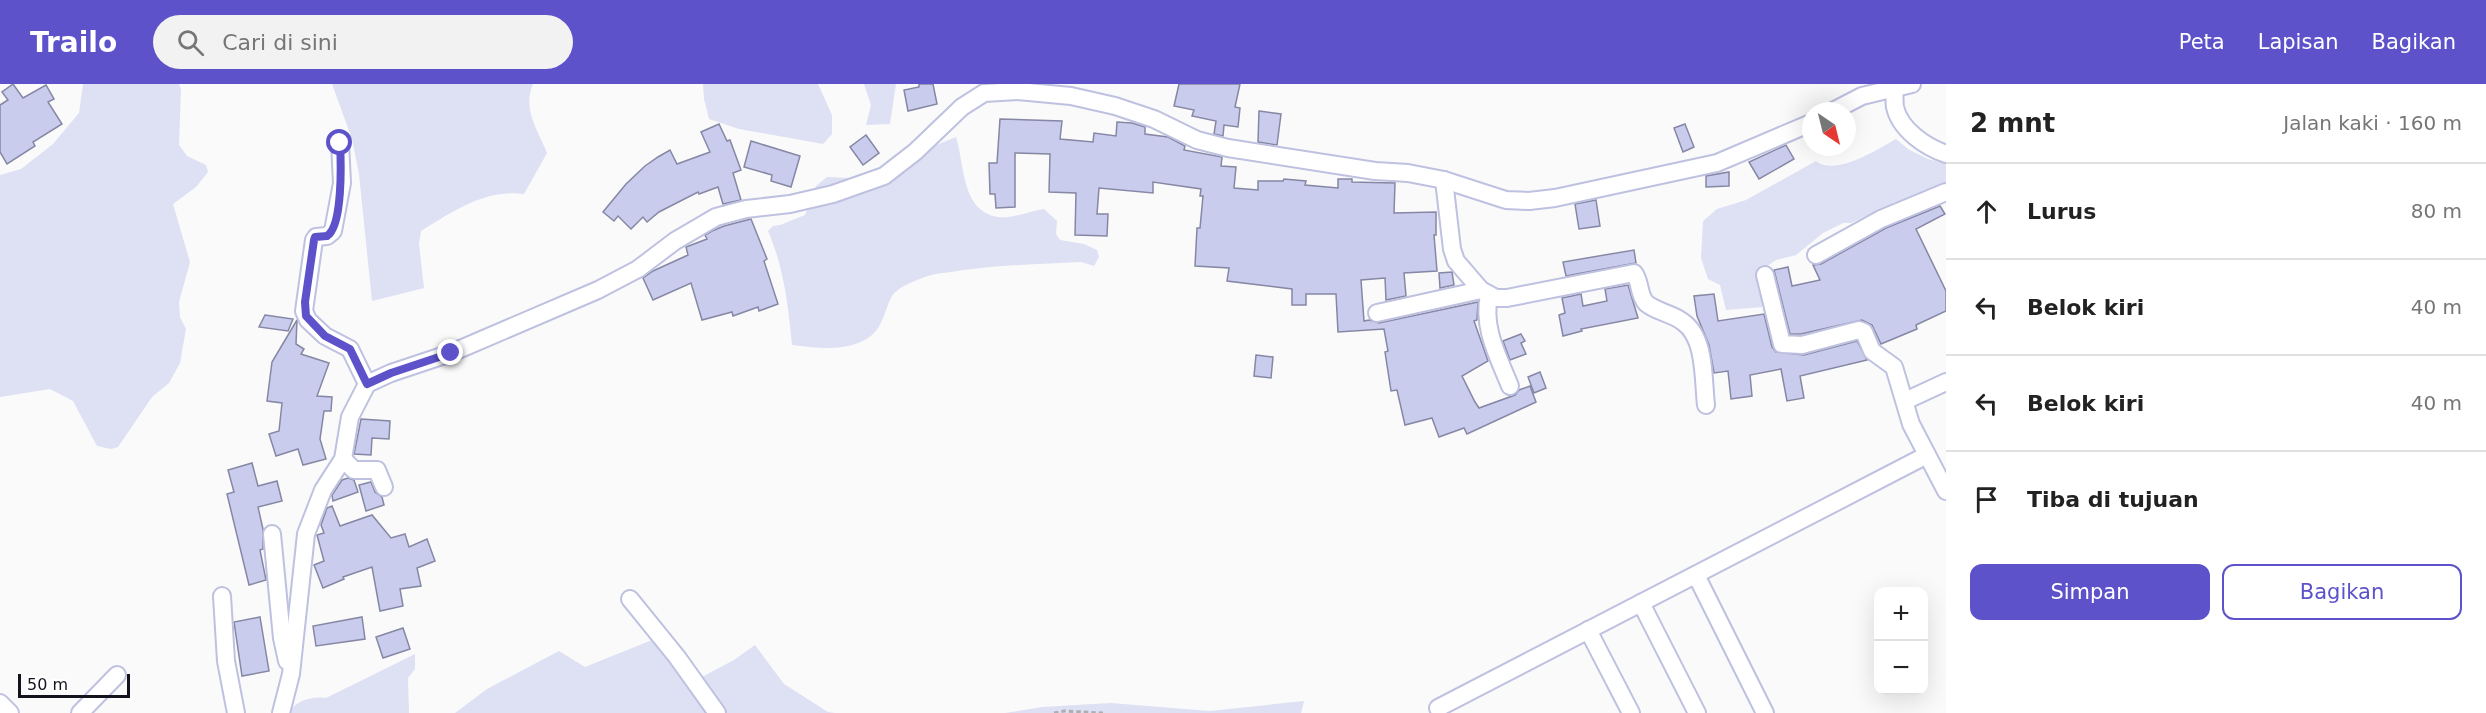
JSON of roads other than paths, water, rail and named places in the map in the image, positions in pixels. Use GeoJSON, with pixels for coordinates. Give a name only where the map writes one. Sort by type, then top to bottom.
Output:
{"type":"FeatureCollection","features":[{"type":"Feature","properties":{"kind":"street"},"geometry":{"type":"LineString","coordinates":[[967,84],[971,101]]}},
{"type":"Feature","properties":{"kind":"street"},"geometry":{"type":"LineString","coordinates":[[1850,102],[1862,96],[1912,84]]}},
{"type":"Feature","properties":{"kind":"street"},"geometry":{"type":"LineString","coordinates":[[1894,88],[1895,109],[1907,128],[1928,147],[1946,154]]}},
{"type":"Feature","properties":{"kind":"street"},"geometry":{"type":"LineString","coordinates":[[281,713],[291,674],[306,534],[323,490],[343,459],[350,417],[367,384],[391,373],[451,353],[598,291],[638,269],[675,241],[716,217],[746,209],[812,199],[884,176],[915,152],[962,107],[984,93],[1018,91],[1071,96],[1115,106],[1154,119],[1197,140],[1228,148],[1444,180],[1506,200],[1555,198],[1717,163],[1802,127]]}},
{"type":"Feature","properties":{"kind":"street"},"geometry":{"type":"LineString","coordinates":[[340,143],[342,183],[333,231],[327,236],[315,237],[304,311],[308,320],[325,336],[350,349],[367,384]]}},
{"type":"Feature","properties":{"kind":"street"},"geometry":{"type":"LineString","coordinates":[[1444,180],[1452,249],[1456,261],[1485,293],[1496,298],[1507,298],[1634,273],[1644,301],[1652,308],[1685,323],[1692,331],[1700,355],[1706,405]]}},
{"type":"Feature","properties":{"kind":"street"},"geometry":{"type":"LineString","coordinates":[[1816,255],[1881,219],[1946,192]]}},
{"type":"Feature","properties":{"kind":"street"},"geometry":{"type":"LineString","coordinates":[[1765,275],[1782,344],[1802,345],[1862,331],[1872,351],[1894,367],[1911,424],[1946,491]]}},
{"type":"Feature","properties":{"kind":"street"},"geometry":{"type":"LineString","coordinates":[[1377,313],[1485,293]]}},
{"type":"Feature","properties":{"kind":"street"},"geometry":{"type":"LineString","coordinates":[[1485,293],[1489,334],[1510,386]]}},
{"type":"Feature","properties":{"kind":"street"},"geometry":{"type":"LineString","coordinates":[[1905,401],[1946,382]]}},
{"type":"Feature","properties":{"kind":"street"},"geometry":{"type":"LineString","coordinates":[[1438,708],[1928,455]]}},
{"type":"Feature","properties":{"kind":"street"},"geometry":{"type":"LineString","coordinates":[[343,459],[354,470],[377,470],[384,487]]}},
{"type":"Feature","properties":{"kind":"street"},"geometry":{"type":"LineString","coordinates":[[272,534],[282,638],[291,674]]}},
{"type":"Feature","properties":{"kind":"street"},"geometry":{"type":"LineString","coordinates":[[1696,575],[1765,713]]}},
{"type":"Feature","properties":{"kind":"street"},"geometry":{"type":"LineString","coordinates":[[222,596],[226,661],[236,713]]}},
{"type":"Feature","properties":{"kind":"street"},"geometry":{"type":"LineString","coordinates":[[630,599],[677,657],[717,713]]}},
{"type":"Feature","properties":{"kind":"street"},"geometry":{"type":"LineString","coordinates":[[1641,603],[1697,713]]}},
{"type":"Feature","properties":{"kind":"street"},"geometry":{"type":"LineString","coordinates":[[1588,630],[1631,713]]}},
{"type":"Feature","properties":{"kind":"street"},"geometry":{"type":"LineString","coordinates":[[80,713],[117,675]]}},
{"type":"Feature","properties":{"kind":"street"},"geometry":{"type":"LineString","coordinates":[[0,702],[10,713]]}}]}
